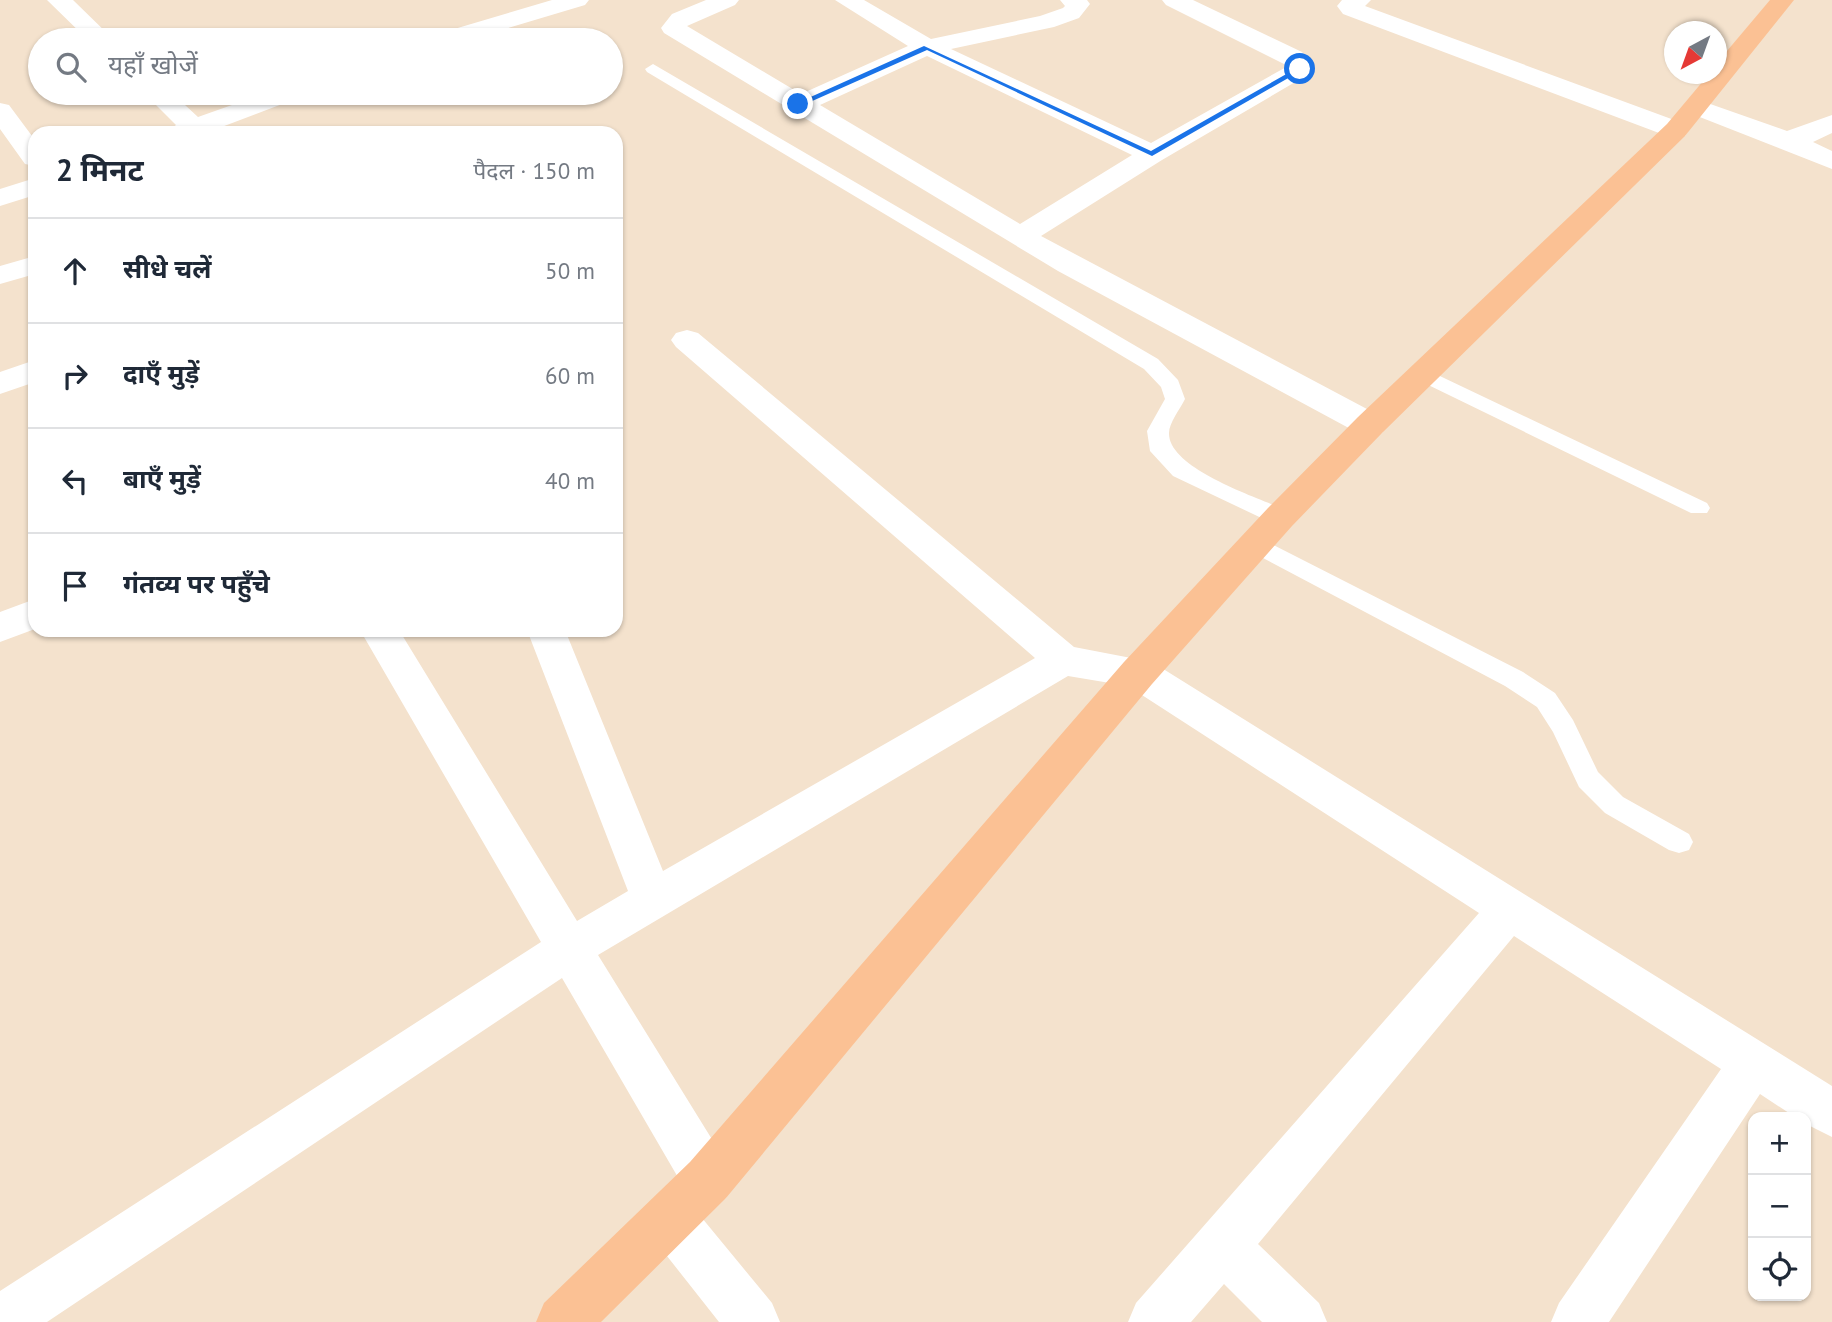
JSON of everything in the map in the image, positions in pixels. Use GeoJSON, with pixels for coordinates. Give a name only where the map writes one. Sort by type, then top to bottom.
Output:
{"type":"FeatureCollection","features":[{"type":"Feature","properties":{"kind":"highway"},"geometry":{"type":"LineString","coordinates":[[564,1322],[708,1180],[1138,673],[1268,531],[1370,425],[1686,118],[1782,0]]}},
{"type":"Feature","properties":{"kind":"street"},"geometry":{"type":"LineString","coordinates":[[60,0],[89,28]]}},
{"type":"Feature","properties":{"kind":"street"},"geometry":{"type":"LineString","coordinates":[[484,28],[578,0]]}},
{"type":"Feature","properties":{"kind":"street"},"geometry":{"type":"LineString","coordinates":[[727,0],[680,19],[673,28],[1020,237],[1161,317],[1370,425]]}},
{"type":"Feature","properties":{"kind":"street"},"geometry":{"type":"LineString","coordinates":[[847,0],[927,47],[1152,154]]}},
{"type":"Feature","properties":{"kind":"street"},"geometry":{"type":"LineString","coordinates":[[798,104],[927,47],[1046,22],[1072,13],[1078,4],[1072,0]]}},
{"type":"Feature","properties":{"kind":"street"},"geometry":{"type":"LineString","coordinates":[[1020,237],[1152,154],[1300,69],[1300,63],[1293,57],[1174,0]]}},
{"type":"Feature","properties":{"kind":"street"},"geometry":{"type":"LineString","coordinates":[[1359,0],[1349,6],[1351,9],[1686,118],[1784,139],[1798,139],[1832,123]]}},
{"type":"Feature","properties":{"kind":"street"},"geometry":{"type":"LineString","coordinates":[[168,105],[187,126]]}},
{"type":"Feature","properties":{"kind":"street"},"geometry":{"type":"LineString","coordinates":[[204,126],[258,105]]}},
{"type":"Feature","properties":{"kind":"street"},"geometry":{"type":"LineString","coordinates":[[0,111],[28,149]]}},
{"type":"Feature","properties":{"kind":"street"},"geometry":{"type":"LineString","coordinates":[[1784,139],[1832,161]]}},
{"type":"Feature","properties":{"kind":"street"},"geometry":{"type":"LineString","coordinates":[[0,198],[28,188]]}},
{"type":"Feature","properties":{"kind":"street"},"geometry":{"type":"LineString","coordinates":[[0,275],[28,267]]}},
{"type":"Feature","properties":{"kind":"street"},"geometry":{"type":"LineString","coordinates":[[687,340],[1063,660],[1138,673],[1832,1113]]}},
{"type":"Feature","properties":{"kind":"street"},"geometry":{"type":"LineString","coordinates":[[0,384],[28,373]]}},
{"type":"Feature","properties":{"kind":"street"},"geometry":{"type":"LineString","coordinates":[[0,628],[28,616]]}},
{"type":"Feature","properties":{"kind":"street"},"geometry":{"type":"LineString","coordinates":[[383,637],[708,1180]]}},
{"type":"Feature","properties":{"kind":"street"},"geometry":{"type":"LineString","coordinates":[[549,637],[653,900]]}},
{"type":"Feature","properties":{"kind":"street"},"geometry":{"type":"LineString","coordinates":[[0,1322],[570,948],[1063,660]]}},
{"type":"Feature","properties":{"kind":"street"},"geometry":{"type":"LineString","coordinates":[[1154,1322],[1223,1246],[1511,907]]}},
{"type":"Feature","properties":{"kind":"street"},"geometry":{"type":"LineString","coordinates":[[1578,1322],[1754,1062]]}},
{"type":"Feature","properties":{"kind":"street"},"geometry":{"type":"LineString","coordinates":[[670,1219],[754,1322]]}},
{"type":"Feature","properties":{"kind":"street"},"geometry":{"type":"LineString","coordinates":[[1223,1246],[1300,1322]]}},
{"type":"Feature","properties":{"kind":"lane"},"geometry":{"type":"LineString","coordinates":[[653,69],[1151,364],[1171,385],[1175,399],[1158,431],[1161,451],[1181,471],[1268,531],[1546,700],[1564,727],[1588,779],[1614,805],[1679,842]]}},
{"type":"Feature","properties":{"kind":"lane"},"geometry":{"type":"LineString","coordinates":[[1423,374],[1699,508]]}},
{"type":"Feature","properties":{"kind":"shaded area"},"geometry":{"type":"Polygon","coordinates":[[[0,0],[1832,0],[1832,1322],[0,1322],[0,0]]]}},
{"type":"Feature","properties":{"kind":"route"},"geometry":{"type":"LineString","coordinates":[[798,104],[927,47],[1152,154],[1296,74],[1300,69]]}}]}
